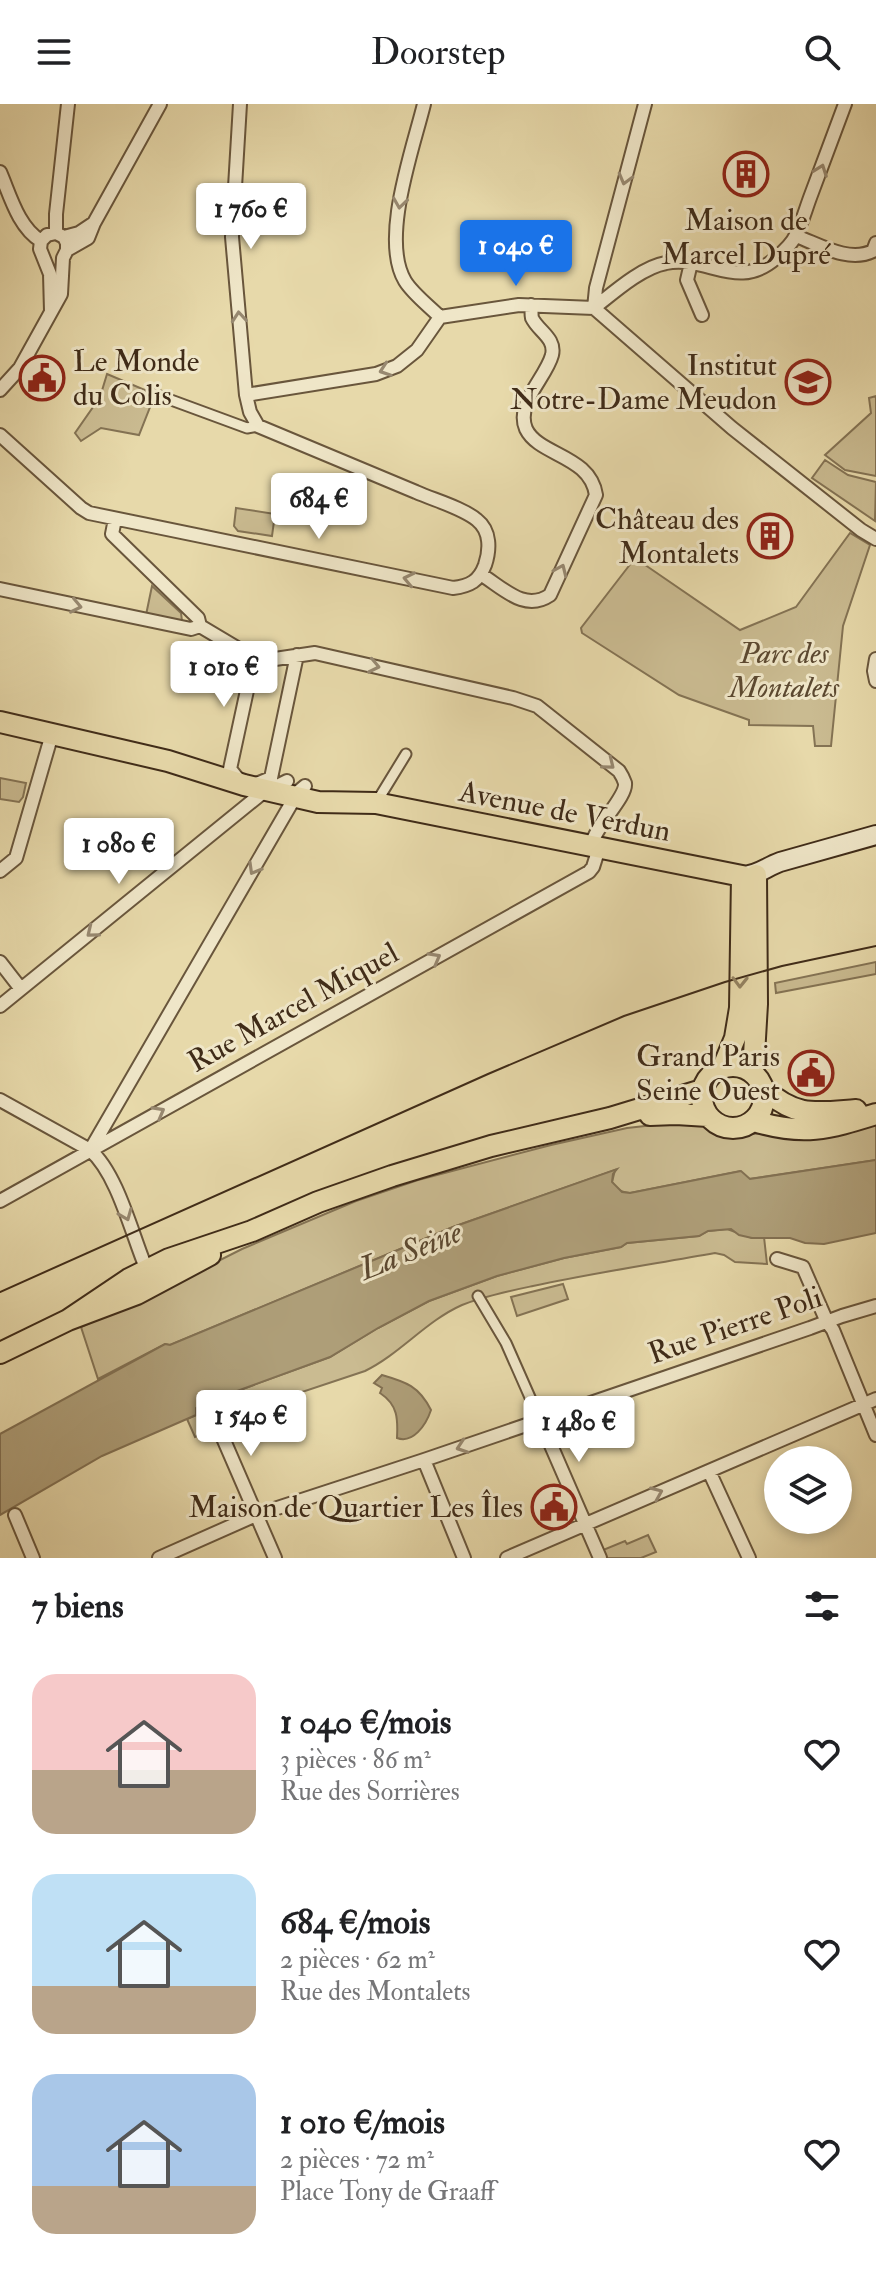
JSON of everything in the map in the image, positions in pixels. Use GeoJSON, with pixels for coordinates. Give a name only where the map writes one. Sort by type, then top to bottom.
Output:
{"type":"FeatureCollection","features":[{"type":"Feature","properties":{"kind":"main road","name":"Avenue de Verdun"},"geometry":{"type":"LineString","coordinates":[[0,722],[271,788],[362,797],[376,803],[749,875]]}},
{"type":"Feature","properties":{"kind":"main road","name":"Avenue de Verdun"},"geometry":{"type":"LineString","coordinates":[[168,761],[230,769],[271,788]]}},
{"type":"Feature","properties":{"kind":"main road"},"geometry":{"type":"LineString","coordinates":[[749,875],[780,862],[876,835]]}},
{"type":"Feature","properties":{"kind":"main road"},"geometry":{"type":"LineString","coordinates":[[749,875],[758,1081],[763,1106],[754,1121],[735,1129],[715,1123],[708,1116],[702,1103],[702,1090],[708,1078],[723,1067],[735,1038],[740,1008],[749,875]]}},
{"type":"Feature","properties":{"kind":"main road"},"geometry":{"type":"LineString","coordinates":[[723,1067],[739,1066],[780,1104],[800,1111],[876,1111]]}},
{"type":"Feature","properties":{"kind":"main road"},"geometry":{"type":"LineString","coordinates":[[0,1353],[68,1320],[129,1279],[150,1278],[169,1259],[252,1231],[318,1202],[491,1146],[610,1118],[702,1090]]}},
{"type":"Feature","properties":{"kind":"main road"},"geometry":{"type":"LineString","coordinates":[[754,1121],[787,1130],[806,1130],[838,1125],[876,1111]]}},
{"type":"Feature","properties":{"kind":"main road"},"geometry":{"type":"LineString","coordinates":[[610,1118],[676,1114],[708,1116]]}},
{"type":"Feature","properties":{"kind":"street"},"geometry":{"type":"LineString","coordinates":[[0,390],[20,368],[61,294],[62,244],[56,214],[68,104]]}},
{"type":"Feature","properties":{"kind":"street"},"geometry":{"type":"LineString","coordinates":[[51,313],[50,274],[40,249],[41,241],[47,235],[62,244],[88,238],[160,104]]}},
{"type":"Feature","properties":{"kind":"street"},"geometry":{"type":"LineString","coordinates":[[240,104],[232,237],[246,395],[250,412],[258,426]]}},
{"type":"Feature","properties":{"kind":"street"},"geometry":{"type":"LineString","coordinates":[[424,104],[406,166],[399,209],[397,255],[406,282],[440,317]]}},
{"type":"Feature","properties":{"kind":"street"},"geometry":{"type":"LineString","coordinates":[[594,308],[596,288],[645,104]]}},
{"type":"Feature","properties":{"kind":"street"},"geometry":{"type":"LineString","coordinates":[[246,395],[376,374],[397,366],[417,350],[440,317],[531,305],[594,308],[656,266],[676,262],[731,274],[764,268],[796,236],[845,104]]}},
{"type":"Feature","properties":{"kind":"street"},"geometry":{"type":"LineString","coordinates":[[0,172],[24,226],[41,241]]}},
{"type":"Feature","properties":{"kind":"street"},"geometry":{"type":"LineString","coordinates":[[796,236],[851,257],[873,251],[876,243]]}},
{"type":"Feature","properties":{"kind":"street"},"geometry":{"type":"LineString","coordinates":[[45,259],[57,260],[62,244]]}},
{"type":"Feature","properties":{"kind":"street"},"geometry":{"type":"LineString","coordinates":[[691,263],[687,280],[702,315]]}},
{"type":"Feature","properties":{"kind":"street"},"geometry":{"type":"LineString","coordinates":[[482,575],[528,603],[541,601],[550,595],[596,495],[588,473],[530,436],[524,425],[526,406],[552,356],[553,347],[532,318],[531,305]]}},
{"type":"Feature","properties":{"kind":"street"},"geometry":{"type":"LineString","coordinates":[[594,308],[732,428],[876,539]]}},
{"type":"Feature","properties":{"kind":"street"},"geometry":{"type":"LineString","coordinates":[[0,435],[89,513],[453,588],[475,582],[482,575],[490,552],[487,535],[479,521],[258,426],[247,428],[152,393]]}},
{"type":"Feature","properties":{"kind":"street"},"geometry":{"type":"LineString","coordinates":[[0,1006],[271,788],[297,655],[275,659],[254,658],[205,629],[198,618],[112,534],[115,519]]}},
{"type":"Feature","properties":{"kind":"street"},"geometry":{"type":"LineString","coordinates":[[0,589],[191,629],[205,629]]}},
{"type":"Feature","properties":{"kind":"street","name":"Rue Marcel Miquel"},"geometry":{"type":"LineString","coordinates":[[0,1201],[589,872],[595,863],[595,832],[624,791],[625,781],[619,771],[537,706],[315,653],[297,655]]}},
{"type":"Feature","properties":{"kind":"street"},"geometry":{"type":"LineString","coordinates":[[230,769],[254,658]]}},
{"type":"Feature","properties":{"kind":"street"},"geometry":{"type":"LineString","coordinates":[[876,659],[876,681]]}},
{"type":"Feature","properties":{"kind":"street"},"geometry":{"type":"LineString","coordinates":[[0,871],[16,858],[52,734]]}},
{"type":"Feature","properties":{"kind":"street"},"geometry":{"type":"LineString","coordinates":[[376,803],[406,754]]}},
{"type":"Feature","properties":{"kind":"street"},"geometry":{"type":"LineString","coordinates":[[90,1150],[291,804],[271,788]]}},
{"type":"Feature","properties":{"kind":"street"},"geometry":{"type":"LineString","coordinates":[[0,962],[21,989]]}},
{"type":"Feature","properties":{"kind":"street"},"geometry":{"type":"LineString","coordinates":[[0,1100],[100,1158],[124,1208],[150,1278]]}},
{"type":"Feature","properties":{"kind":"street"},"geometry":{"type":"LineString","coordinates":[[114,1109],[119,1121],[130,1128]]}},
{"type":"Feature","properties":{"kind":"street"},"geometry":{"type":"LineString","coordinates":[[777,1259],[803,1267],[833,1330],[876,1435]]}},
{"type":"Feature","properties":{"kind":"street"},"geometry":{"type":"LineString","coordinates":[[478,1296],[506,1343],[600,1558]]}},
{"type":"Feature","properties":{"kind":"street","name":"Rue Pierre Poli"},"geometry":{"type":"LineString","coordinates":[[159,1558],[256,1515],[876,1306]]}},
{"type":"Feature","properties":{"kind":"street"},"geometry":{"type":"LineString","coordinates":[[507,1558],[876,1399]]}},
{"type":"Feature","properties":{"kind":"street"},"geometry":{"type":"LineString","coordinates":[[213,1415],[275,1558]]}},
{"type":"Feature","properties":{"kind":"street"},"geometry":{"type":"LineString","coordinates":[[424,1460],[464,1558]]}},
{"type":"Feature","properties":{"kind":"street"},"geometry":{"type":"LineString","coordinates":[[709,1471],[749,1558]]}},
{"type":"Feature","properties":{"kind":"street"},"geometry":{"type":"LineString","coordinates":[[15,1515],[33,1558]]}},
{"type":"Feature","properties":{"kind":"green space"},"geometry":{"type":"Polygon","coordinates":[[[107,374],[152,393],[154,397],[139,435],[101,428],[81,441],[75,433],[100,397],[107,374]]]}},
{"type":"Feature","properties":{"kind":"green space"},"geometry":{"type":"Polygon","coordinates":[[[876,396],[876,476],[845,470],[825,455],[871,413],[869,398],[876,396]]]}},
{"type":"Feature","properties":{"kind":"green space"},"geometry":{"type":"Polygon","coordinates":[[[825,460],[848,475],[876,482],[875,521],[812,478],[825,460]]]}},
{"type":"Feature","properties":{"kind":"green space"},"geometry":{"type":"Polygon","coordinates":[[[236,508],[275,514],[272,536],[238,531],[234,526],[236,508]]]}},
{"type":"Feature","properties":{"kind":"green space","name":"Parc des Montalets"},"geometry":{"type":"Polygon","coordinates":[[[850,533],[870,545],[843,626],[831,746],[815,746],[813,726],[749,725],[749,720],[679,695],[582,633],[581,628],[635,558],[740,630],[796,607],[850,533]]]}},
{"type":"Feature","properties":{"kind":"green space"},"geometry":{"type":"Polygon","coordinates":[[[152,586],[181,613],[182,621],[146,615],[152,586]]]}},
{"type":"Feature","properties":{"kind":"green space"},"geometry":{"type":"Polygon","coordinates":[[[0,778],[26,783],[19,802],[0,799],[0,778]]]}},
{"type":"Feature","properties":{"kind":"green space"},"geometry":{"type":"Polygon","coordinates":[[[876,962],[876,974],[776,993],[775,983],[876,962]]]}},
{"type":"Feature","properties":{"kind":"green space"},"geometry":{"type":"Polygon","coordinates":[[[681,1122],[708,1127],[731,1136],[764,1133],[795,1139],[876,1124],[876,1160],[749,1179],[740,1171],[630,1193],[620,1190],[612,1182],[615,1170],[453,1227],[170,1345],[165,1344],[98,1379],[81,1327],[242,1249],[356,1201],[418,1180],[627,1128],[681,1122]]]}},
{"type":"Feature","properties":{"kind":"green space"},"geometry":{"type":"Polygon","coordinates":[[[727,1229],[752,1238],[764,1237],[767,1264],[735,1262],[715,1253],[488,1296],[449,1312],[365,1371],[230,1416],[226,1425],[195,1437],[187,1419],[196,1415],[196,1408],[207,1402],[330,1357],[429,1301],[497,1276],[621,1247],[627,1243],[699,1236],[708,1231],[727,1229]]]}},
{"type":"Feature","properties":{"kind":"green space"},"geometry":{"type":"Polygon","coordinates":[[[563,1284],[568,1299],[517,1316],[511,1297],[563,1284]]]}},
{"type":"Feature","properties":{"kind":"green space"},"geometry":{"type":"Polygon","coordinates":[[[648,1535],[656,1552],[641,1558],[606,1558],[603,1550],[648,1535]]]}},
{"type":"Feature","properties":{"kind":"water","name":"La Seine"},"geometry":{"type":"Polygon","coordinates":[[[876,1160],[876,1233],[824,1244],[790,1238],[752,1238],[731,1229],[708,1231],[699,1236],[627,1243],[621,1247],[497,1276],[429,1301],[330,1357],[207,1402],[196,1408],[196,1415],[102,1456],[0,1515],[0,1434],[165,1344],[170,1345],[453,1227],[617,1169],[612,1182],[622,1192],[630,1193],[741,1171],[750,1179],[876,1160]]]}},
{"type":"Feature","properties":{"kind":"water"},"geometry":{"type":"Polygon","coordinates":[[[382,1375],[411,1386],[422,1395],[431,1410],[426,1422],[413,1436],[397,1438],[394,1408],[380,1393],[382,1388],[374,1383],[382,1375]]]}},
{"type":"Feature","properties":{"kind":"tram line"},"geometry":{"type":"LineString","coordinates":[[0,1292],[624,1016],[782,966],[876,946]]}},
{"type":"Feature","properties":{"kind":"place","name":"Maison de Marcel Dupré"},"geometry":{"type":"Point","coordinates":[746,174]}},
{"type":"Feature","properties":{"kind":"place","name":"Le Monde du Colis"},"geometry":{"type":"Point","coordinates":[42,378]}},
{"type":"Feature","properties":{"kind":"place","name":"Institut Notre-Dame Meudon"},"geometry":{"type":"Point","coordinates":[808,382]}},
{"type":"Feature","properties":{"kind":"place","name":"Château des Montalets"},"geometry":{"type":"Point","coordinates":[770,536]}},
{"type":"Feature","properties":{"kind":"place","name":"Grand Paris Seine Ouest"},"geometry":{"type":"Point","coordinates":[811,1073]}},
{"type":"Feature","properties":{"kind":"place","name":"Maison de Quartier Les Îles"},"geometry":{"type":"Point","coordinates":[554,1507]}}]}
